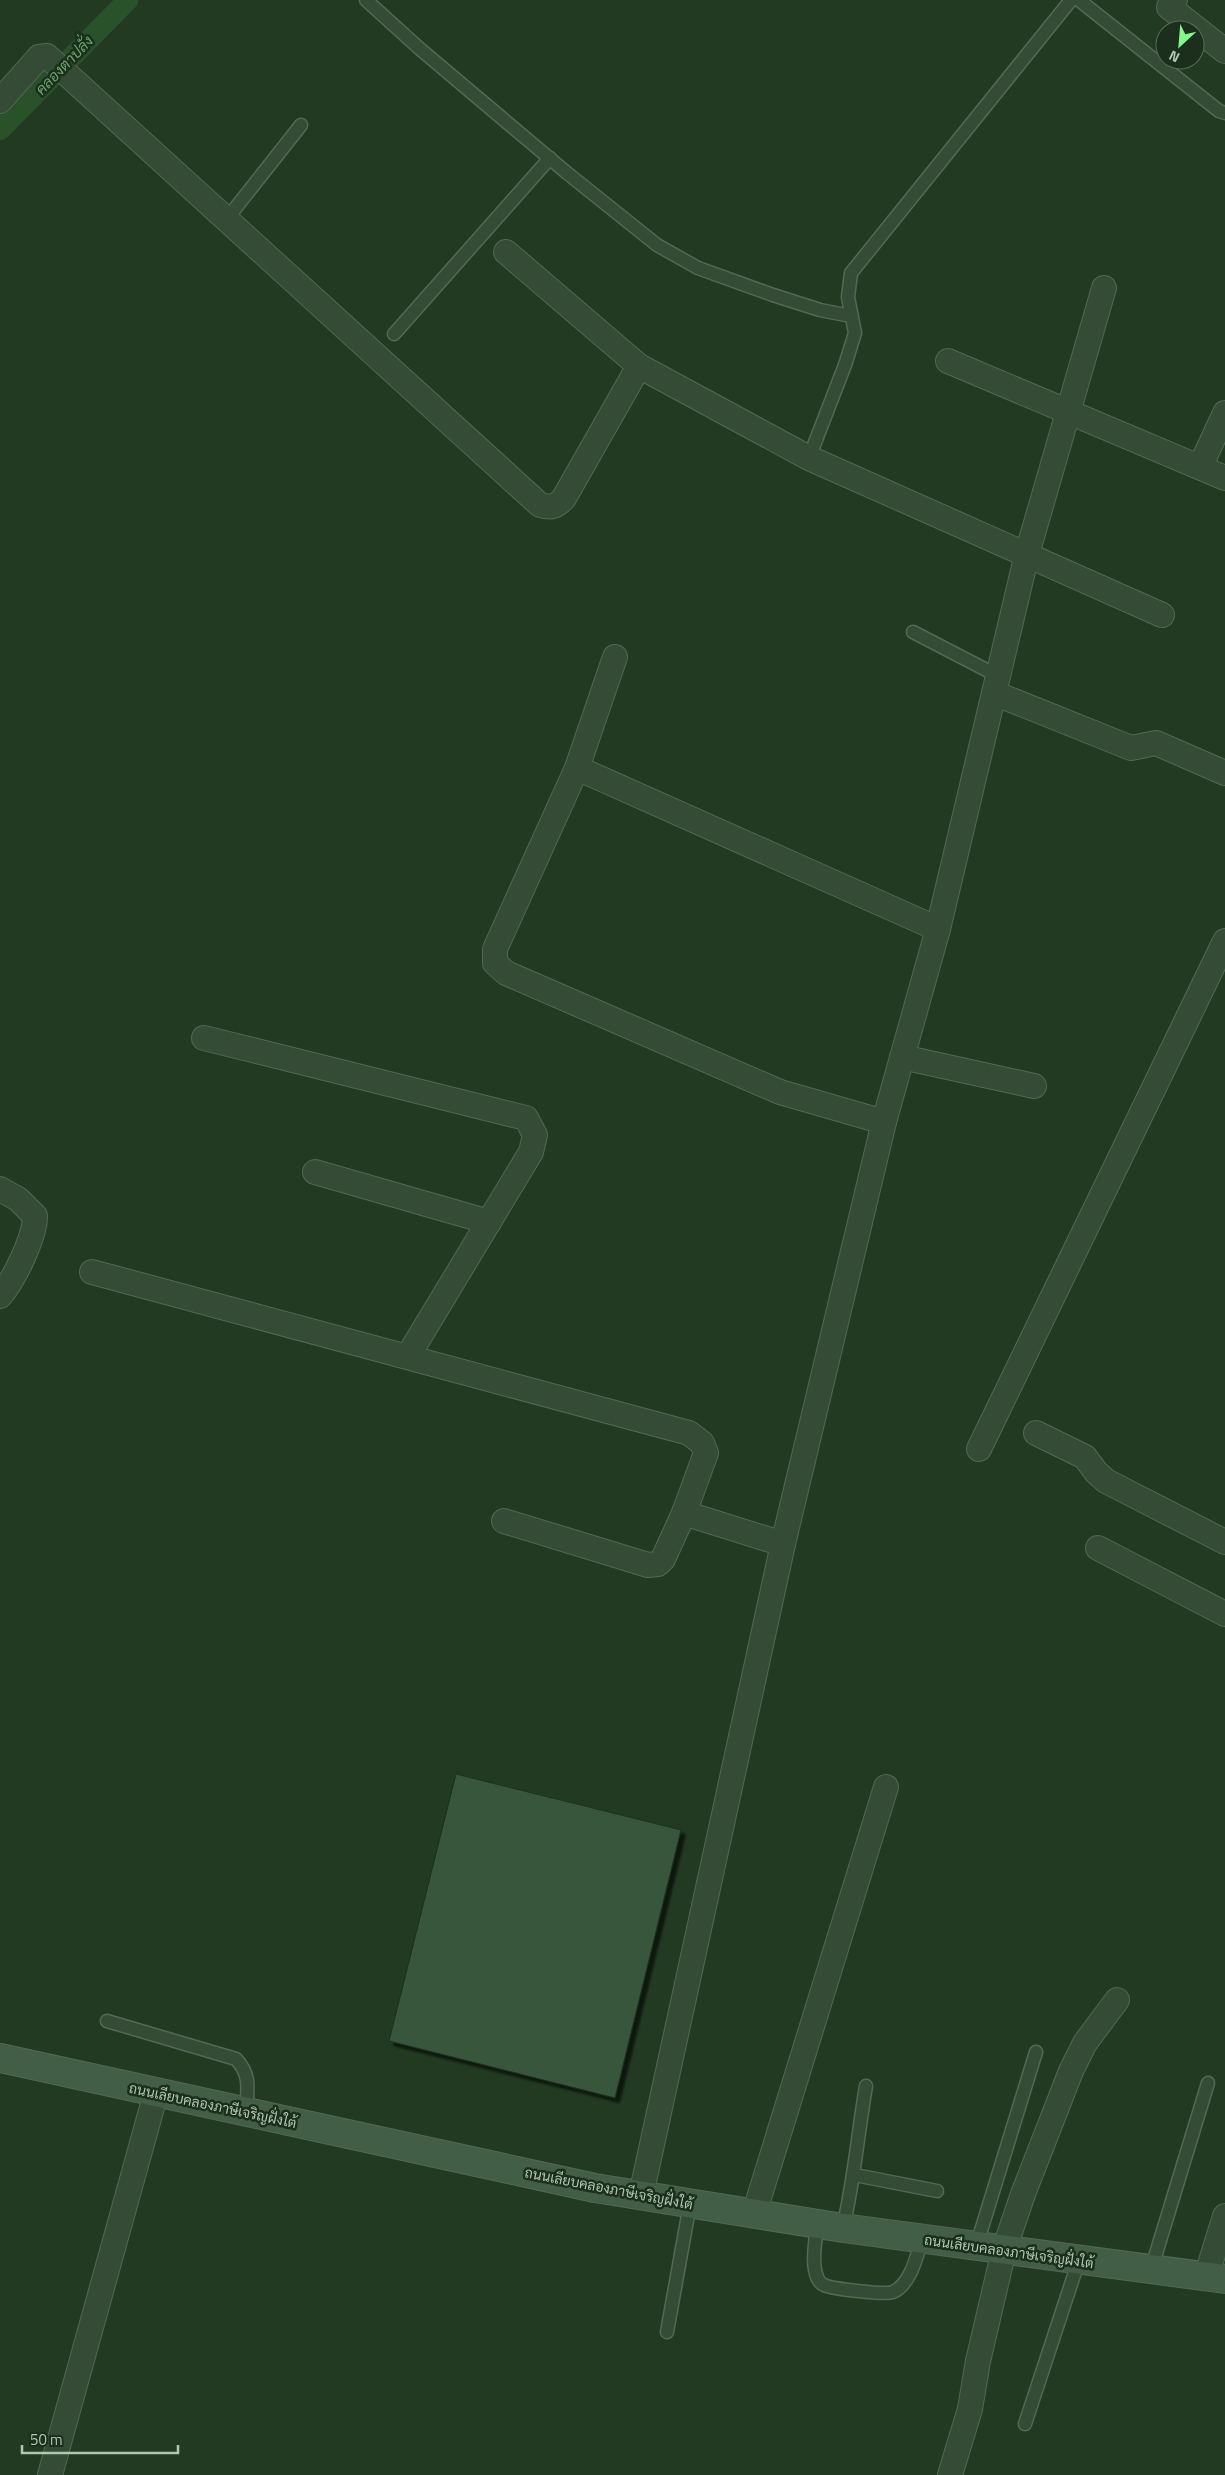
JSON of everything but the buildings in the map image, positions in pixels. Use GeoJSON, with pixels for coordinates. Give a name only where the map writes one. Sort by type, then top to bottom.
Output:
{"type":"FeatureCollection","features":[{"type":"Feature","properties":{"kind":"street"},"geometry":{"type":"LineString","coordinates":[[1168,2],[1185,20]]}},
{"type":"Feature","properties":{"kind":"street"},"geometry":{"type":"LineString","coordinates":[[1205,38],[1225,52]]}},
{"type":"Feature","properties":{"kind":"street"},"geometry":{"type":"LineString","coordinates":[[0,101],[39,57],[43,55],[56,63],[540,505],[549,508],[557,506],[564,498],[640,366]]}},
{"type":"Feature","properties":{"kind":"street"},"geometry":{"type":"LineString","coordinates":[[506,252],[640,366],[809,458],[1162,615]]}},
{"type":"Feature","properties":{"kind":"street"},"geometry":{"type":"LineString","coordinates":[[641,2195],[783,1544],[884,1122],[938,929],[1027,554],[1104,288]]}},
{"type":"Feature","properties":{"kind":"street"},"geometry":{"type":"LineString","coordinates":[[948,361],[1225,478]]}},
{"type":"Feature","properties":{"kind":"street"},"geometry":{"type":"LineString","coordinates":[[1200,467],[1225,413]]}},
{"type":"Feature","properties":{"kind":"street"},"geometry":{"type":"LineString","coordinates":[[615,657],[577,768],[495,949],[495,964],[506,973],[780,1092],[884,1122]]}},
{"type":"Feature","properties":{"kind":"street"},"geometry":{"type":"LineString","coordinates":[[996,685],[1131,748],[1156,743],[1225,773]]}},
{"type":"Feature","properties":{"kind":"street"},"geometry":{"type":"LineString","coordinates":[[577,768],[938,929]]}},
{"type":"Feature","properties":{"kind":"street"},"geometry":{"type":"LineString","coordinates":[[980,1449],[1225,940]]}},
{"type":"Feature","properties":{"kind":"street"},"geometry":{"type":"LineString","coordinates":[[204,1038],[526,1118],[534,1135],[531,1152],[408,1356]]}},
{"type":"Feature","properties":{"kind":"street"},"geometry":{"type":"LineString","coordinates":[[902,1057],[1034,1086]]}},
{"type":"Feature","properties":{"kind":"street"},"geometry":{"type":"LineString","coordinates":[[315,1172],[489,1222]]}},
{"type":"Feature","properties":{"kind":"street"},"geometry":{"type":"LineString","coordinates":[[0,1189],[18,1199],[35,1216],[35,1228],[29,1242],[7,1287],[0,1296]]}},
{"type":"Feature","properties":{"kind":"street"},"geometry":{"type":"LineString","coordinates":[[92,1272],[689,1433],[702,1443],[706,1453],[684,1513],[663,1559],[658,1564],[648,1565],[504,1521]]}},
{"type":"Feature","properties":{"kind":"street"},"geometry":{"type":"LineString","coordinates":[[1036,1433],[1085,1457],[1096,1472],[1106,1481],[1225,1542]]}},
{"type":"Feature","properties":{"kind":"street"},"geometry":{"type":"LineString","coordinates":[[684,1513],[783,1544]]}},
{"type":"Feature","properties":{"kind":"street"},"geometry":{"type":"LineString","coordinates":[[1098,1548],[1225,1614]]}},
{"type":"Feature","properties":{"kind":"street"},"geometry":{"type":"LineString","coordinates":[[754,2214],[886,1787]]}},
{"type":"Feature","properties":{"kind":"street"},"geometry":{"type":"LineString","coordinates":[[950,2475],[970,2409],[978,2361],[1004,2250],[1022,2194],[1070,2070],[1085,2044],[1117,2000]]}},
{"type":"Feature","properties":{"kind":"street","name":"ถนนเลียบคลองภาษีเจริญฝั่งใต้"},"geometry":{"type":"LineString","coordinates":[[0,2058],[595,2188],[844,2228],[1216,2278]]}},
{"type":"Feature","properties":{"kind":"street"},"geometry":{"type":"LineString","coordinates":[[50,2475],[156,2093]]}},
{"type":"Feature","properties":{"kind":"street"},"geometry":{"type":"LineString","coordinates":[[1216,2278],[1225,2216]]}},
{"type":"Feature","properties":{"kind":"lane"},"geometry":{"type":"LineString","coordinates":[[366,0],[420,49],[657,245],[698,268],[820,310],[851,316]]}},
{"type":"Feature","properties":{"kind":"lane"},"geometry":{"type":"LineString","coordinates":[[809,458],[845,365],[854,333],[848,297],[850,273],[1070,0]]}},
{"type":"Feature","properties":{"kind":"lane"},"geometry":{"type":"LineString","coordinates":[[1078,0],[1155,55]]}},
{"type":"Feature","properties":{"kind":"lane"},"geometry":{"type":"LineString","coordinates":[[1175,70],[1225,113]]}},
{"type":"Feature","properties":{"kind":"lane"},"geometry":{"type":"LineString","coordinates":[[226,220],[301,125]]}},
{"type":"Feature","properties":{"kind":"lane"},"geometry":{"type":"LineString","coordinates":[[394,334],[550,158]]}},
{"type":"Feature","properties":{"kind":"lane"},"geometry":{"type":"LineString","coordinates":[[913,632],[996,685]]}},
{"type":"Feature","properties":{"kind":"lane"},"geometry":{"type":"LineString","coordinates":[[107,2021],[236,2059],[245,2068],[247,2076],[246,2113]]}},
{"type":"Feature","properties":{"kind":"lane"},"geometry":{"type":"LineString","coordinates":[[976,2246],[1036,2052]]}},
{"type":"Feature","properties":{"kind":"lane"},"geometry":{"type":"LineString","coordinates":[[1151,2270],[1208,2083]]}},
{"type":"Feature","properties":{"kind":"lane"},"geometry":{"type":"LineString","coordinates":[[844,2228],[855,2175],[858,2133],[866,2086]]}},
{"type":"Feature","properties":{"kind":"lane"},"geometry":{"type":"LineString","coordinates":[[855,2175],[937,2191]]}},
{"type":"Feature","properties":{"kind":"lane"},"geometry":{"type":"LineString","coordinates":[[666,2332],[690,2204]]}},
{"type":"Feature","properties":{"kind":"lane"},"geometry":{"type":"LineString","coordinates":[[817,2224],[815,2269],[817,2280],[825,2286],[877,2293],[893,2292],[903,2283],[912,2270],[922,2239]]}},
{"type":"Feature","properties":{"kind":"lane"},"geometry":{"type":"LineString","coordinates":[[1025,2424],[1079,2260]]}},
{"type":"Feature","properties":{"kind":"waterway","name":"คลองตาปลั่ง"},"geometry":{"type":"LineString","coordinates":[[0,130],[128,0]]}}]}
